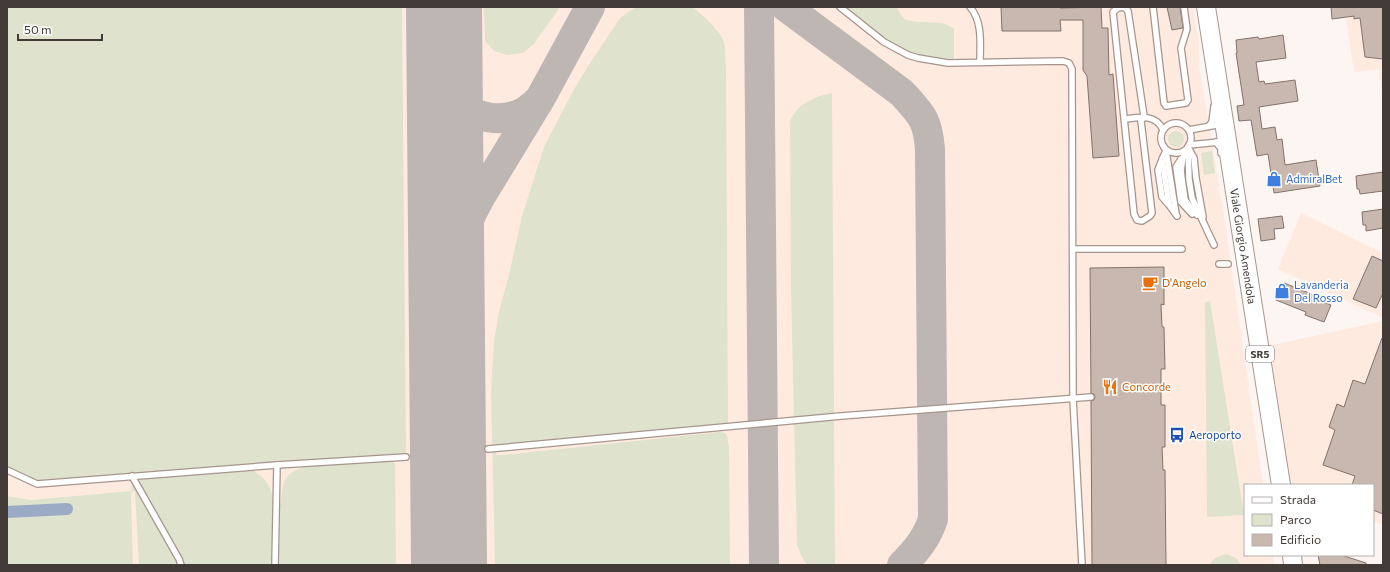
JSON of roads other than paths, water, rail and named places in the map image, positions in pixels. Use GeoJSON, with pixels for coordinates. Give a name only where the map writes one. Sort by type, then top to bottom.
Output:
{"type":"FeatureCollection","features":[{"type":"Feature","properties":{"kind":"main road","name":"Viale Giorgio Amendola"},"geometry":{"type":"LineString","coordinates":[[1206,7],[1220,138],[1240,223],[1281,484]]}},
{"type":"Feature","properties":{"kind":"lane"},"geometry":{"type":"LineString","coordinates":[[840,7],[884,42],[908,55],[918,58],[948,62],[1063,61],[1069,63],[1072,69],[1073,398],[1082,565]]}},
{"type":"Feature","properties":{"kind":"lane"},"geometry":{"type":"LineString","coordinates":[[970,7],[976,13],[980,34],[980,62]]}},
{"type":"Feature","properties":{"kind":"lane"},"geometry":{"type":"LineString","coordinates":[[1124,7],[1128,11],[1144,116],[1141,121],[1152,213],[1148,219],[1142,221],[1137,220],[1134,214],[1113,12],[1118,8],[1124,7]]}},
{"type":"Feature","properties":{"kind":"lane"},"geometry":{"type":"LineString","coordinates":[[1153,7],[1164,103],[1166,106],[1186,103],[1188,100],[1181,48],[1187,29],[1184,7]]}},
{"type":"Feature","properties":{"kind":"lane"},"geometry":{"type":"LineString","coordinates":[[1213,99],[1214,106],[1212,122],[1220,138]]}},
{"type":"Feature","properties":{"kind":"lane"},"geometry":{"type":"LineString","coordinates":[[1125,119],[1144,116],[1160,124],[1163,130]]}},
{"type":"Feature","properties":{"kind":"lane"},"geometry":{"type":"LineString","coordinates":[[1165,149],[1162,160],[1169,205],[1177,216],[1165,149],[1161,139],[1163,130],[1169,125],[1182,124],[1188,130],[1191,138],[1183,158],[1181,170],[1186,200],[1205,227],[1214,245]]}},
{"type":"Feature","properties":{"kind":"lane"},"geometry":{"type":"LineString","coordinates":[[1188,130],[1220,138]]}},
{"type":"Feature","properties":{"kind":"lane"},"geometry":{"type":"LineString","coordinates":[[1165,149],[1176,154],[1181,153],[1189,146],[1220,138]]}},
{"type":"Feature","properties":{"kind":"lane"},"geometry":{"type":"LineString","coordinates":[[1189,146],[1194,158],[1205,227]]}},
{"type":"Feature","properties":{"kind":"lane"},"geometry":{"type":"LineString","coordinates":[[1231,201],[1240,223]]}},
{"type":"Feature","properties":{"kind":"lane"},"geometry":{"type":"LineString","coordinates":[[1073,249],[1182,249]]}},
{"type":"Feature","properties":{"kind":"lane"},"geometry":{"type":"LineString","coordinates":[[1219,264],[1228,264]]}},
{"type":"Feature","properties":{"kind":"lane"},"geometry":{"type":"LineString","coordinates":[[488,449],[841,416],[1091,397]]}},
{"type":"Feature","properties":{"kind":"lane"},"geometry":{"type":"LineString","coordinates":[[7,470],[37,484],[277,465],[406,457]]}},
{"type":"Feature","properties":{"kind":"lane"},"geometry":{"type":"LineString","coordinates":[[274,565],[277,465]]}},
{"type":"Feature","properties":{"kind":"lane"},"geometry":{"type":"LineString","coordinates":[[132,476],[181,565]]}},
{"type":"Feature","properties":{"kind":"waterway"},"geometry":{"type":"LineString","coordinates":[[7,512],[67,509]]}},
{"type":"Feature","properties":{"kind":"place","name":"AdmiralBet"},"geometry":{"type":"Point","coordinates":[1274,179]}},
{"type":"Feature","properties":{"kind":"place","name":"D'Angelo"},"geometry":{"type":"Point","coordinates":[1150,283]}},
{"type":"Feature","properties":{"kind":"place","name":"Lavanderia Del Rosso"},"geometry":{"type":"Point","coordinates":[1282,291]}},
{"type":"Feature","properties":{"kind":"place","name":"Concorde"},"geometry":{"type":"Point","coordinates":[1110,387]}},
{"type":"Feature","properties":{"kind":"place","name":"Aeroporto"},"geometry":{"type":"Point","coordinates":[1177,435]}}]}
